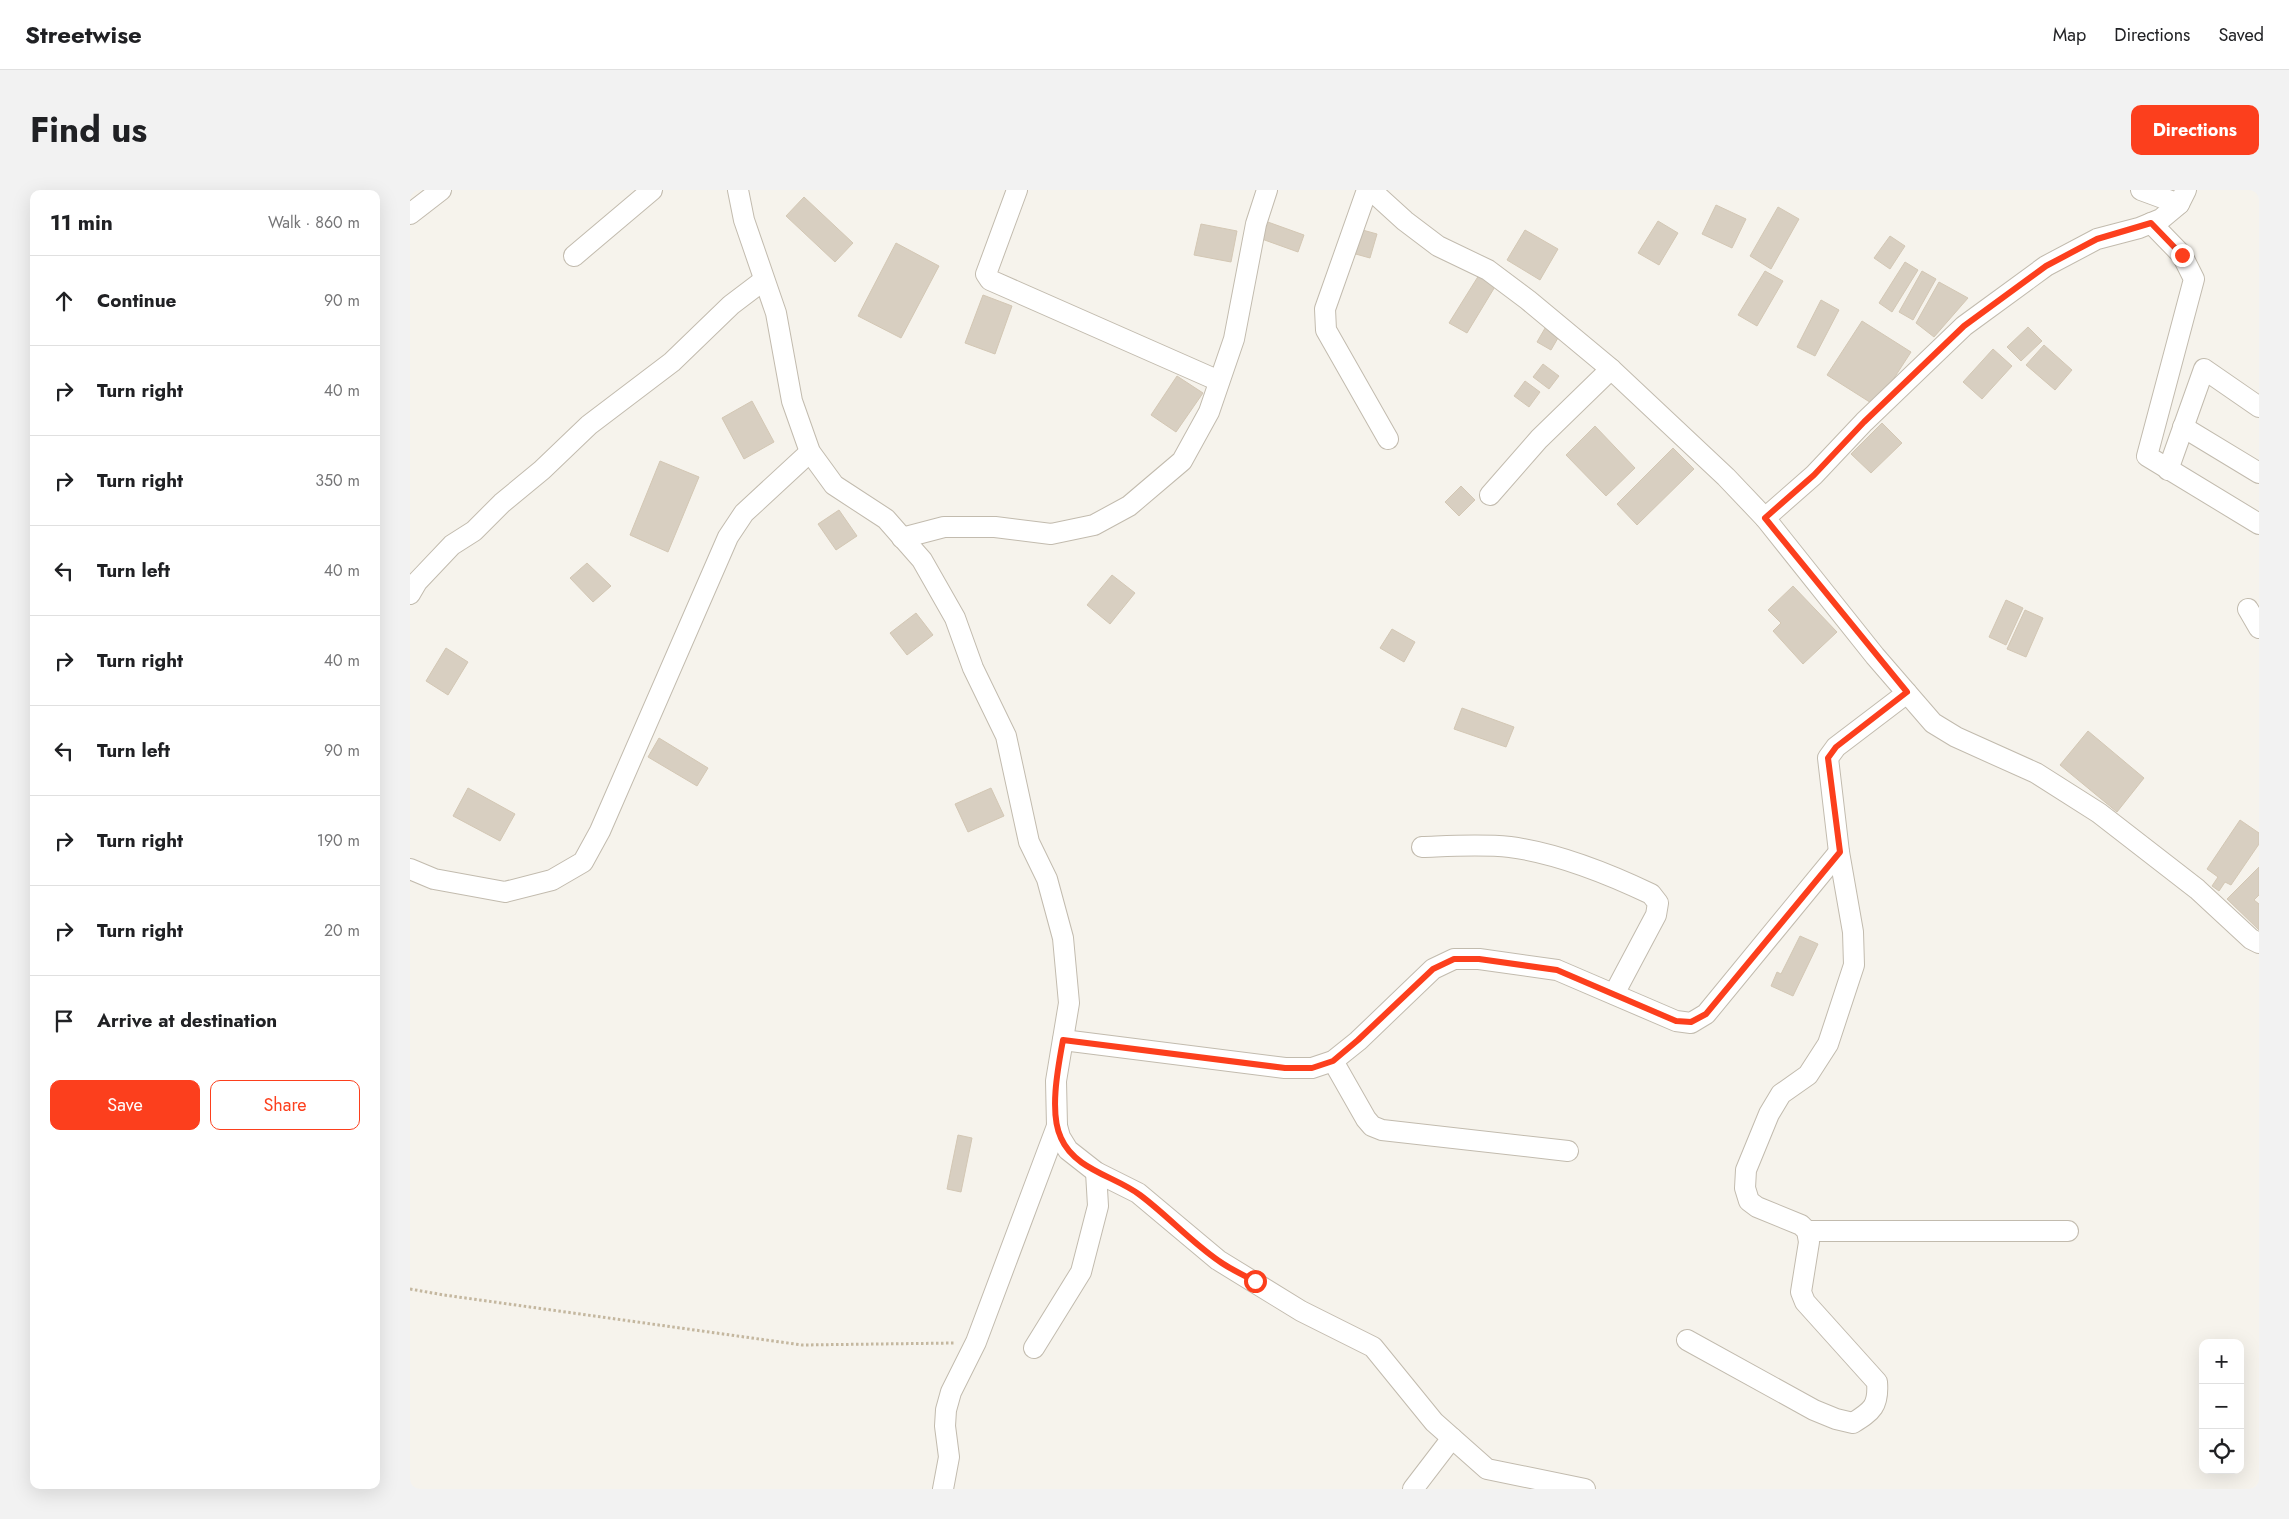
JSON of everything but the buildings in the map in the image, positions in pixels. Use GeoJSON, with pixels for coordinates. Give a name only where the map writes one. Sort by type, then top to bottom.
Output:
{"type":"FeatureCollection","features":[{"type":"Feature","properties":{"kind":"street"},"geometry":{"type":"LineString","coordinates":[[410,214],[441,190]]}},
{"type":"Feature","properties":{"kind":"street"},"geometry":{"type":"LineString","coordinates":[[574,256],[652,190]]}},
{"type":"Feature","properties":{"kind":"street"},"geometry":{"type":"LineString","coordinates":[[738,190],[744,220],[776,313],[792,401],[810,452],[834,485],[886,519],[922,560],[955,618],[973,668],[1006,736],[1029,842],[1047,879],[1063,938],[1068,1003],[1056,1081],[1057,1126],[1060,1137],[1068,1150],[1096,1172],[1138,1193],[1218,1260],[1301,1311],[1374,1347],[1434,1422],[1487,1469],[1585,1489]]}},
{"type":"Feature","properties":{"kind":"street"},"geometry":{"type":"LineString","coordinates":[[1017,190],[988,266],[986,274],[990,280],[1219,381]]}},
{"type":"Feature","properties":{"kind":"street"},"geometry":{"type":"LineString","coordinates":[[902,538],[944,527],[995,527],[1051,534],[1094,525],[1129,506],[1182,461],[1209,412],[1234,339],[1256,224],[1267,190]]}},
{"type":"Feature","properties":{"kind":"street"},"geometry":{"type":"LineString","coordinates":[[1367,190],[1325,309],[1326,330],[1388,439]]}},
{"type":"Feature","properties":{"kind":"street"},"geometry":{"type":"LineString","coordinates":[[1370,190],[1405,221],[1438,246],[1488,270],[1528,300],[1611,369],[1726,477],[1765,518],[1933,723],[1956,737],[2036,772],[2098,813],[2197,889],[2251,939],[2259,943]]}},
{"type":"Feature","properties":{"kind":"street"},"geometry":{"type":"LineString","coordinates":[[2141,190],[2182,197]]}},
{"type":"Feature","properties":{"kind":"street"},"geometry":{"type":"LineString","coordinates":[[1765,518],[1814,475],[1864,422],[1964,326],[2046,266],[2097,239],[2161,220],[2182,197]]}},
{"type":"Feature","properties":{"kind":"street"},"geometry":{"type":"LineString","coordinates":[[2151,223],[2182,255],[2194,279],[2146,456],[2259,524]]}},
{"type":"Feature","properties":{"kind":"street"},"geometry":{"type":"LineString","coordinates":[[410,594],[416,582],[452,545],[474,531],[502,503],[542,470],[589,425],[672,362],[731,305],[764,280]]}},
{"type":"Feature","properties":{"kind":"street"},"geometry":{"type":"LineString","coordinates":[[1490,495],[1539,439],[1611,369]]}},
{"type":"Feature","properties":{"kind":"street"},"geometry":{"type":"LineString","coordinates":[[2168,470],[2204,369],[2259,407]]}},
{"type":"Feature","properties":{"kind":"street"},"geometry":{"type":"LineString","coordinates":[[2183,427],[2259,473]]}},
{"type":"Feature","properties":{"kind":"street"},"geometry":{"type":"LineString","coordinates":[[410,869],[434,879],[505,892],[552,880],[583,862],[600,831],[728,536],[744,513],[810,452]]}},
{"type":"Feature","properties":{"kind":"street"},"geometry":{"type":"LineString","coordinates":[[2248,609],[2259,628]]}},
{"type":"Feature","properties":{"kind":"street"},"geometry":{"type":"LineString","coordinates":[[1686,1340],[1814,1410],[1836,1419],[1853,1423],[1870,1412],[1878,1397],[1877,1382],[1805,1302],[1801,1292],[1808,1242],[1807,1232],[1801,1225],[1757,1207],[1749,1201],[1745,1188],[1746,1170],[1768,1114],[1781,1094],[1808,1075],[1828,1044],[1854,965],[1853,932],[1828,758],[1836,747],[1907,692]]}},
{"type":"Feature","properties":{"kind":"street"},"geometry":{"type":"LineString","coordinates":[[1422,847],[1510,847],[1557,858],[1651,894],[1658,903],[1656,914],[1614,994]]}},
{"type":"Feature","properties":{"kind":"street"},"geometry":{"type":"LineString","coordinates":[[1063,1040],[1285,1068],[1312,1068],[1333,1061],[1433,969],[1454,959],[1479,959],[1557,970],[1676,1021],[1691,1022],[1706,1014],[1840,852]]}},
{"type":"Feature","properties":{"kind":"street"},"geometry":{"type":"LineString","coordinates":[[1333,1061],[1366,1120],[1372,1126],[1382,1130],[1568,1151]]}},
{"type":"Feature","properties":{"kind":"street"},"geometry":{"type":"LineString","coordinates":[[944,1489],[949,1457],[945,1426],[946,1410],[951,1392],[976,1342],[1057,1126]]}},
{"type":"Feature","properties":{"kind":"street"},"geometry":{"type":"LineString","coordinates":[[1034,1348],[1081,1272],[1098,1206],[1096,1172]]}},
{"type":"Feature","properties":{"kind":"street"},"geometry":{"type":"LineString","coordinates":[[1807,1232],[2068,1231]]}},
{"type":"Feature","properties":{"kind":"street"},"geometry":{"type":"LineString","coordinates":[[1412,1489],[1452,1438]]}},
{"type":"Feature","properties":{"kind":"path"},"geometry":{"type":"LineString","coordinates":[[410,1289],[802,1345],[976,1342]]}},
{"type":"Feature","properties":{"kind":"route"},"geometry":{"type":"LineString","coordinates":[[1255,1281],[1218,1260],[1138,1193],[1096,1172],[1068,1150],[1060,1137],[1057,1126],[1056,1081],[1063,1040],[1285,1068],[1312,1068],[1333,1061],[1433,969],[1454,959],[1479,959],[1557,970],[1676,1021],[1691,1022],[1706,1014],[1840,852],[1828,758],[1836,747],[1907,692],[1875,656],[1765,518],[1814,475],[1864,422],[1964,326],[2046,266],[2097,239],[2151,223],[2182,255]]}}]}
